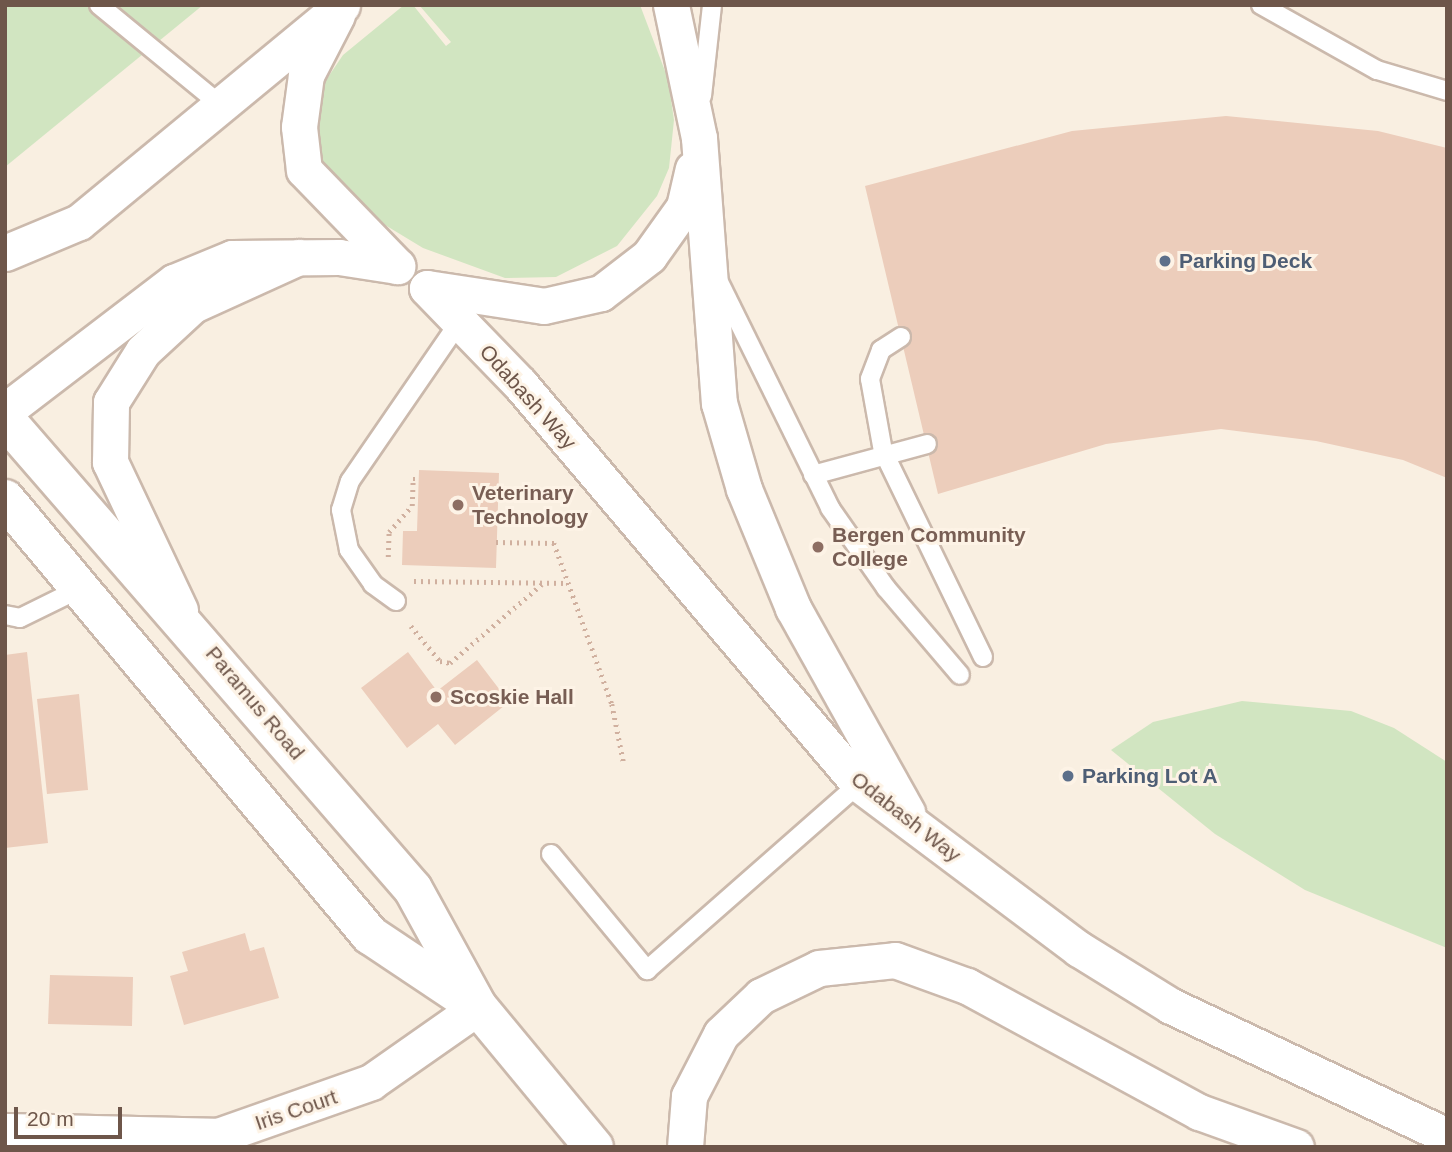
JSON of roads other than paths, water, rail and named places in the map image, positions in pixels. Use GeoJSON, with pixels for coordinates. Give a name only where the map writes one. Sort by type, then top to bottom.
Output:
{"type":"FeatureCollection","features":[{"type":"Feature","properties":{"kind":"main road","name":"Paramus Road"},"geometry":{"type":"LineString","coordinates":[[5,419],[185,620],[413,889],[478,1007],[594,1147]]}},
{"type":"Feature","properties":{"kind":"main road","name":"Paramus Road"},"geometry":{"type":"LineString","coordinates":[[5,499],[370,934],[478,1007]]}},
{"type":"Feature","properties":{"kind":"street"},"geometry":{"type":"LineString","coordinates":[[671,5],[699,138],[705,247],[719,403],[744,489],[793,608],[917,831]]}},
{"type":"Feature","properties":{"kind":"street"},"geometry":{"type":"LineString","coordinates":[[5,253],[79,222],[217,102],[342,6]]}},
{"type":"Feature","properties":{"kind":"street"},"geometry":{"type":"LineString","coordinates":[[342,6],[306,75],[299,127],[304,170],[397,267]]}},
{"type":"Feature","properties":{"kind":"street"},"geometry":{"type":"LineString","coordinates":[[428,288],[544,306],[601,293],[649,256],[684,207],[699,138]]}},
{"type":"Feature","properties":{"kind":"street"},"geometry":{"type":"LineString","coordinates":[[5,411],[174,282],[232,258],[299,257],[397,267]]}},
{"type":"Feature","properties":{"kind":"street"},"geometry":{"type":"LineString","coordinates":[[185,620],[110,462],[111,402],[143,351],[193,305],[299,257]]}},
{"type":"Feature","properties":{"kind":"street","name":"Odabash Way"},"geometry":{"type":"LineString","coordinates":[[428,288],[520,384],[859,784],[917,831],[1171,1006],[1447,1136]]}},
{"type":"Feature","properties":{"kind":"street"},"geometry":{"type":"LineString","coordinates":[[685,1147],[689,1096],[721,1034],[761,996],[819,968],[895,960],[967,986],[1199,1112],[1296,1147]]}},
{"type":"Feature","properties":{"kind":"street","name":"Iris Court"},"geometry":{"type":"LineString","coordinates":[[5,1131],[218,1136],[371,1082],[478,1007]]}},
{"type":"Feature","properties":{"kind":"lane"},"geometry":{"type":"LineString","coordinates":[[99,5],[217,102]]}},
{"type":"Feature","properties":{"kind":"lane"},"geometry":{"type":"LineString","coordinates":[[699,138],[712,5]]}},
{"type":"Feature","properties":{"kind":"lane"},"geometry":{"type":"LineString","coordinates":[[1261,5],[1377,70],[1447,91]]}},
{"type":"Feature","properties":{"kind":"lane"},"geometry":{"type":"LineString","coordinates":[[705,247],[746,347],[813,475],[886,588],[960,675]]}},
{"type":"Feature","properties":{"kind":"lane"},"geometry":{"type":"LineString","coordinates":[[397,267],[428,288]]}},
{"type":"Feature","properties":{"kind":"lane"},"geometry":{"type":"LineString","coordinates":[[396,601],[373,584],[349,550],[341,510],[350,481],[460,321]]}},
{"type":"Feature","properties":{"kind":"lane"},"geometry":{"type":"LineString","coordinates":[[901,337],[881,350],[870,379],[883,452],[984,657]]}},
{"type":"Feature","properties":{"kind":"lane"},"geometry":{"type":"LineString","coordinates":[[813,475],[883,452],[927,444]]}},
{"type":"Feature","properties":{"kind":"lane"},"geometry":{"type":"LineString","coordinates":[[5,615],[20,618],[79,589]]}},
{"type":"Feature","properties":{"kind":"lane"},"geometry":{"type":"LineString","coordinates":[[551,854],[647,970],[859,784]]}},
{"type":"Feature","properties":{"kind":"place","name":"Parking Deck"},"geometry":{"type":"Point","coordinates":[1165,261]}},
{"type":"Feature","properties":{"kind":"place","name":"Veterinary Technology"},"geometry":{"type":"Point","coordinates":[458,505]}},
{"type":"Feature","properties":{"kind":"place","name":"Bergen Community College"},"geometry":{"type":"Point","coordinates":[818,547]}},
{"type":"Feature","properties":{"kind":"place","name":"Scoskie Hall"},"geometry":{"type":"Point","coordinates":[436,697]}},
{"type":"Feature","properties":{"kind":"place","name":"Parking Lot A"},"geometry":{"type":"Point","coordinates":[1068,776]}}]}
